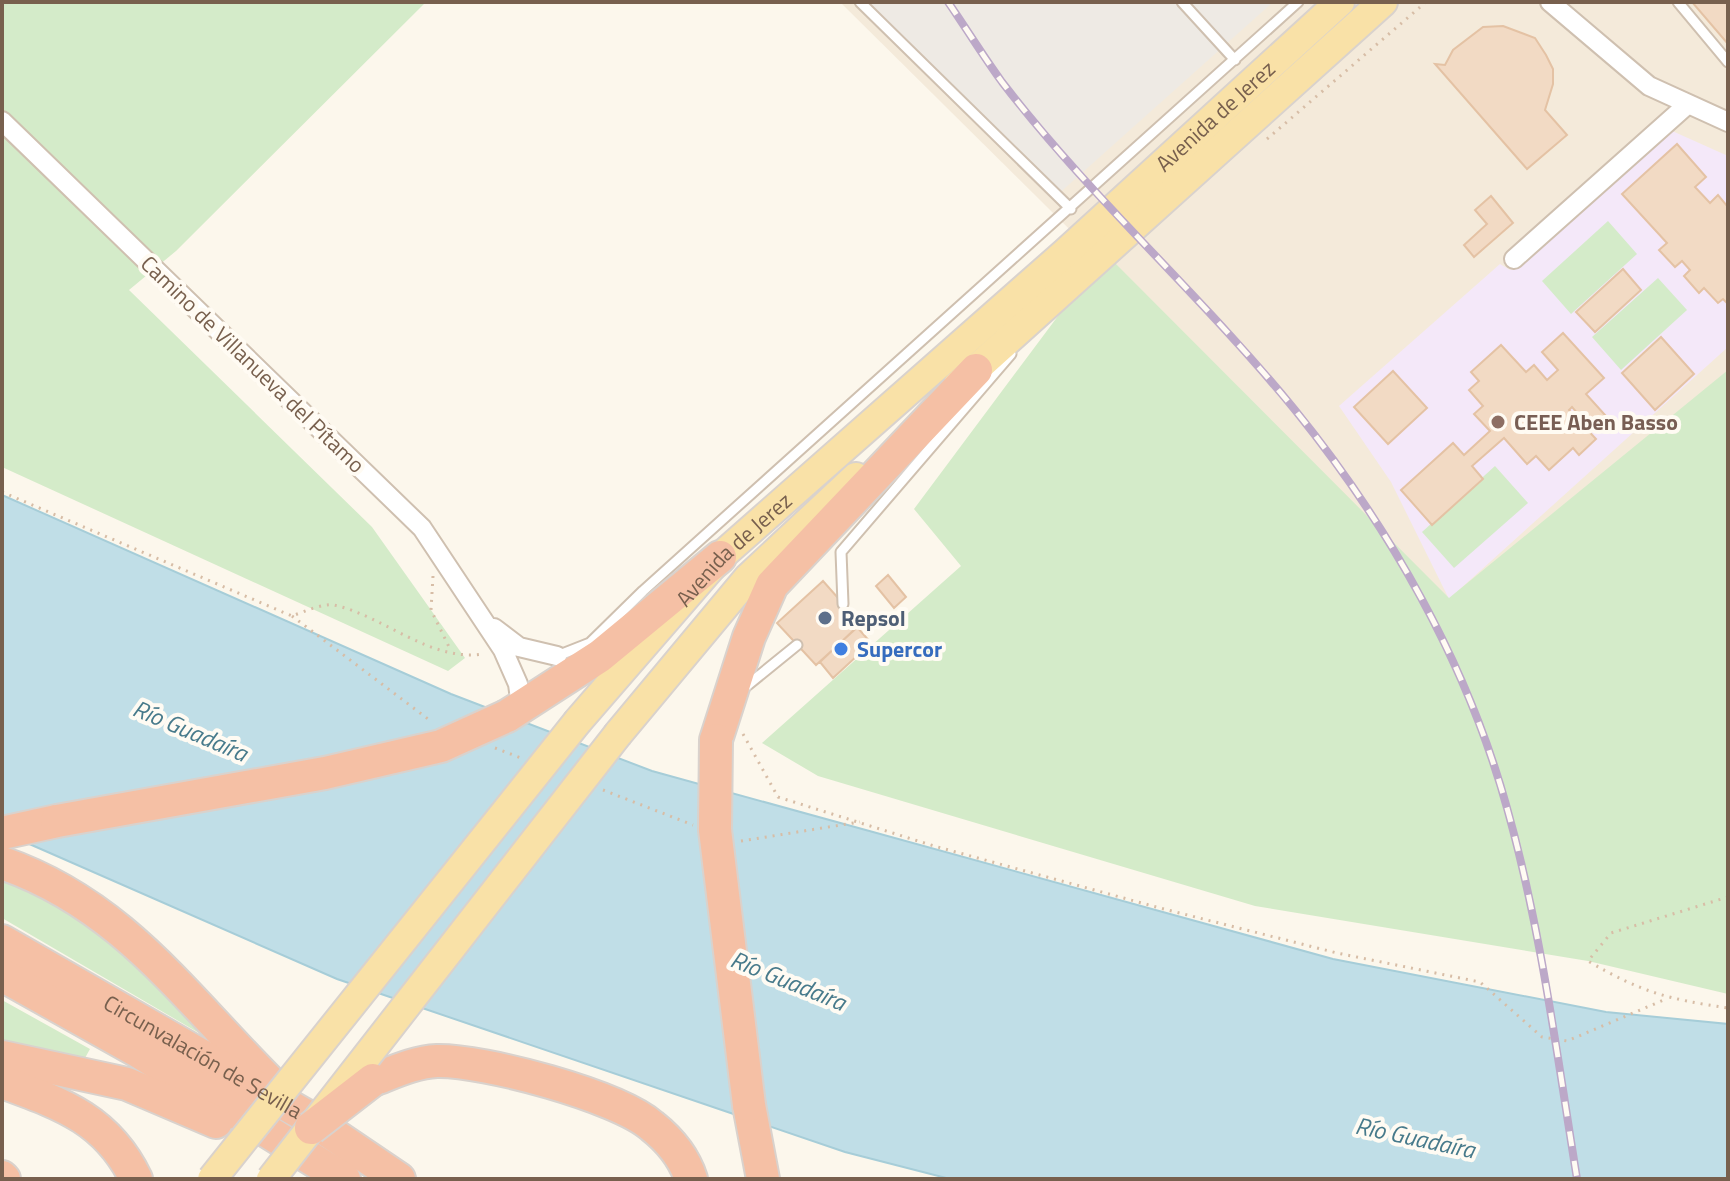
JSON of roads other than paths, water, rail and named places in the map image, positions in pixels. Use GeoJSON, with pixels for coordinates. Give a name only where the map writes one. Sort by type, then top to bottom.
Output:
{"type":"FeatureCollection","features":[{"type":"Feature","properties":{"kind":"highway"},"geometry":{"type":"LineString","coordinates":[[763,1179],[749,1105],[715,830],[716,740],[726,702],[772,585],[976,370]]}},
{"type":"Feature","properties":{"kind":"highway"},"geometry":{"type":"LineString","coordinates":[[2,833],[325,773],[441,746],[507,716],[544,695],[600,656],[720,557]]}},
{"type":"Feature","properties":{"kind":"highway"},"geometry":{"type":"LineString","coordinates":[[2,823],[57,821]]}},
{"type":"Feature","properties":{"kind":"highway"},"geometry":{"type":"LineString","coordinates":[[2,863],[100,911],[165,970],[307,1121],[373,1080],[408,1066],[450,1062],[491,1067],[611,1103],[651,1124],[684,1158],[691,1179]]}},
{"type":"Feature","properties":{"kind":"highway","name":"Circunvalación de Sevilla"},"geometry":{"type":"LineString","coordinates":[[2,941],[307,1121],[399,1179]]}},
{"type":"Feature","properties":{"kind":"highway","name":"Circunvalación de Sevilla"},"geometry":{"type":"LineString","coordinates":[[2,975],[136,1050],[344,1179]]}},
{"type":"Feature","properties":{"kind":"highway"},"geometry":{"type":"LineString","coordinates":[[2,1057],[98,1076],[176,1102],[247,1137],[316,1179]]}},
{"type":"Feature","properties":{"kind":"highway"},"geometry":{"type":"LineString","coordinates":[[2,1082],[71,1109],[97,1126],[123,1152],[136,1179]]}},
{"type":"Feature","properties":{"kind":"highway"},"geometry":{"type":"LineString","coordinates":[[748,1179],[749,1105]]}},
{"type":"Feature","properties":{"kind":"main road","name":"Avenida de Jerez"},"geometry":{"type":"LineString","coordinates":[[212,1179],[578,721],[720,557],[1065,253],[1340,2]]}},
{"type":"Feature","properties":{"kind":"main road","name":"Avenida de Jerez"},"geometry":{"type":"LineString","coordinates":[[271,1179],[307,1121],[618,734],[748,578],[1383,2]]}},
{"type":"Feature","properties":{"kind":"street"},"geometry":{"type":"LineString","coordinates":[[1550,2],[1565,8],[1649,86],[1728,122]]}},
{"type":"Feature","properties":{"kind":"street"},"geometry":{"type":"LineString","coordinates":[[1514,259],[1688,104]]}},
{"type":"Feature","properties":{"kind":"street","name":"Camino de Villanueva del Pítamo"},"geometry":{"type":"LineString","coordinates":[[2,121],[411,518],[446,563],[503,650],[518,684],[520,699],[507,716]]}},
{"type":"Feature","properties":{"kind":"street"},"geometry":{"type":"LineString","coordinates":[[485,621],[519,647],[557,656]]}},
{"type":"Feature","properties":{"kind":"lane"},"geometry":{"type":"LineString","coordinates":[[860,2],[1071,209]]}},
{"type":"Feature","properties":{"kind":"lane"},"geometry":{"type":"LineString","coordinates":[[1182,2],[1235,60]]}},
{"type":"Feature","properties":{"kind":"lane","name":"Avenida de Jerez"},"geometry":{"type":"LineString","coordinates":[[557,656],[590,643],[643,591],[1298,2]]}},
{"type":"Feature","properties":{"kind":"lane"},"geometry":{"type":"LineString","coordinates":[[1678,2],[1728,62]]}},
{"type":"Feature","properties":{"kind":"lane"},"geometry":{"type":"LineString","coordinates":[[843,604],[841,552],[1083,273]]}},
{"type":"Feature","properties":{"kind":"lane"},"geometry":{"type":"LineString","coordinates":[[544,695],[590,643]]}},
{"type":"Feature","properties":{"kind":"lane"},"geometry":{"type":"LineString","coordinates":[[726,702],[797,645]]}},
{"type":"Feature","properties":{"kind":"water","name":"Río Guadaíra"},"geometry":{"type":"Polygon","coordinates":[[[2,495],[451,694],[652,771],[1333,959],[1606,1012],[1728,1024],[1728,1179],[950,1179],[845,1152],[337,979],[2,832],[2,495]]]}},
{"type":"Feature","properties":{"kind":"railway"},"geometry":{"type":"LineString","coordinates":[[948,2],[1002,82],[1036,125],[1295,410],[1362,501],[1421,598],[1470,701],[1507,808],[1539,946],[1577,1179]]}},
{"type":"Feature","properties":{"kind":"place","name":"CEEE Aben Basso"},"geometry":{"type":"Point","coordinates":[1498,422]}},
{"type":"Feature","properties":{"kind":"place","name":"Repsol"},"geometry":{"type":"Point","coordinates":[825,618]}},
{"type":"Feature","properties":{"kind":"place","name":"Supercor"},"geometry":{"type":"Point","coordinates":[841,649]}}]}
